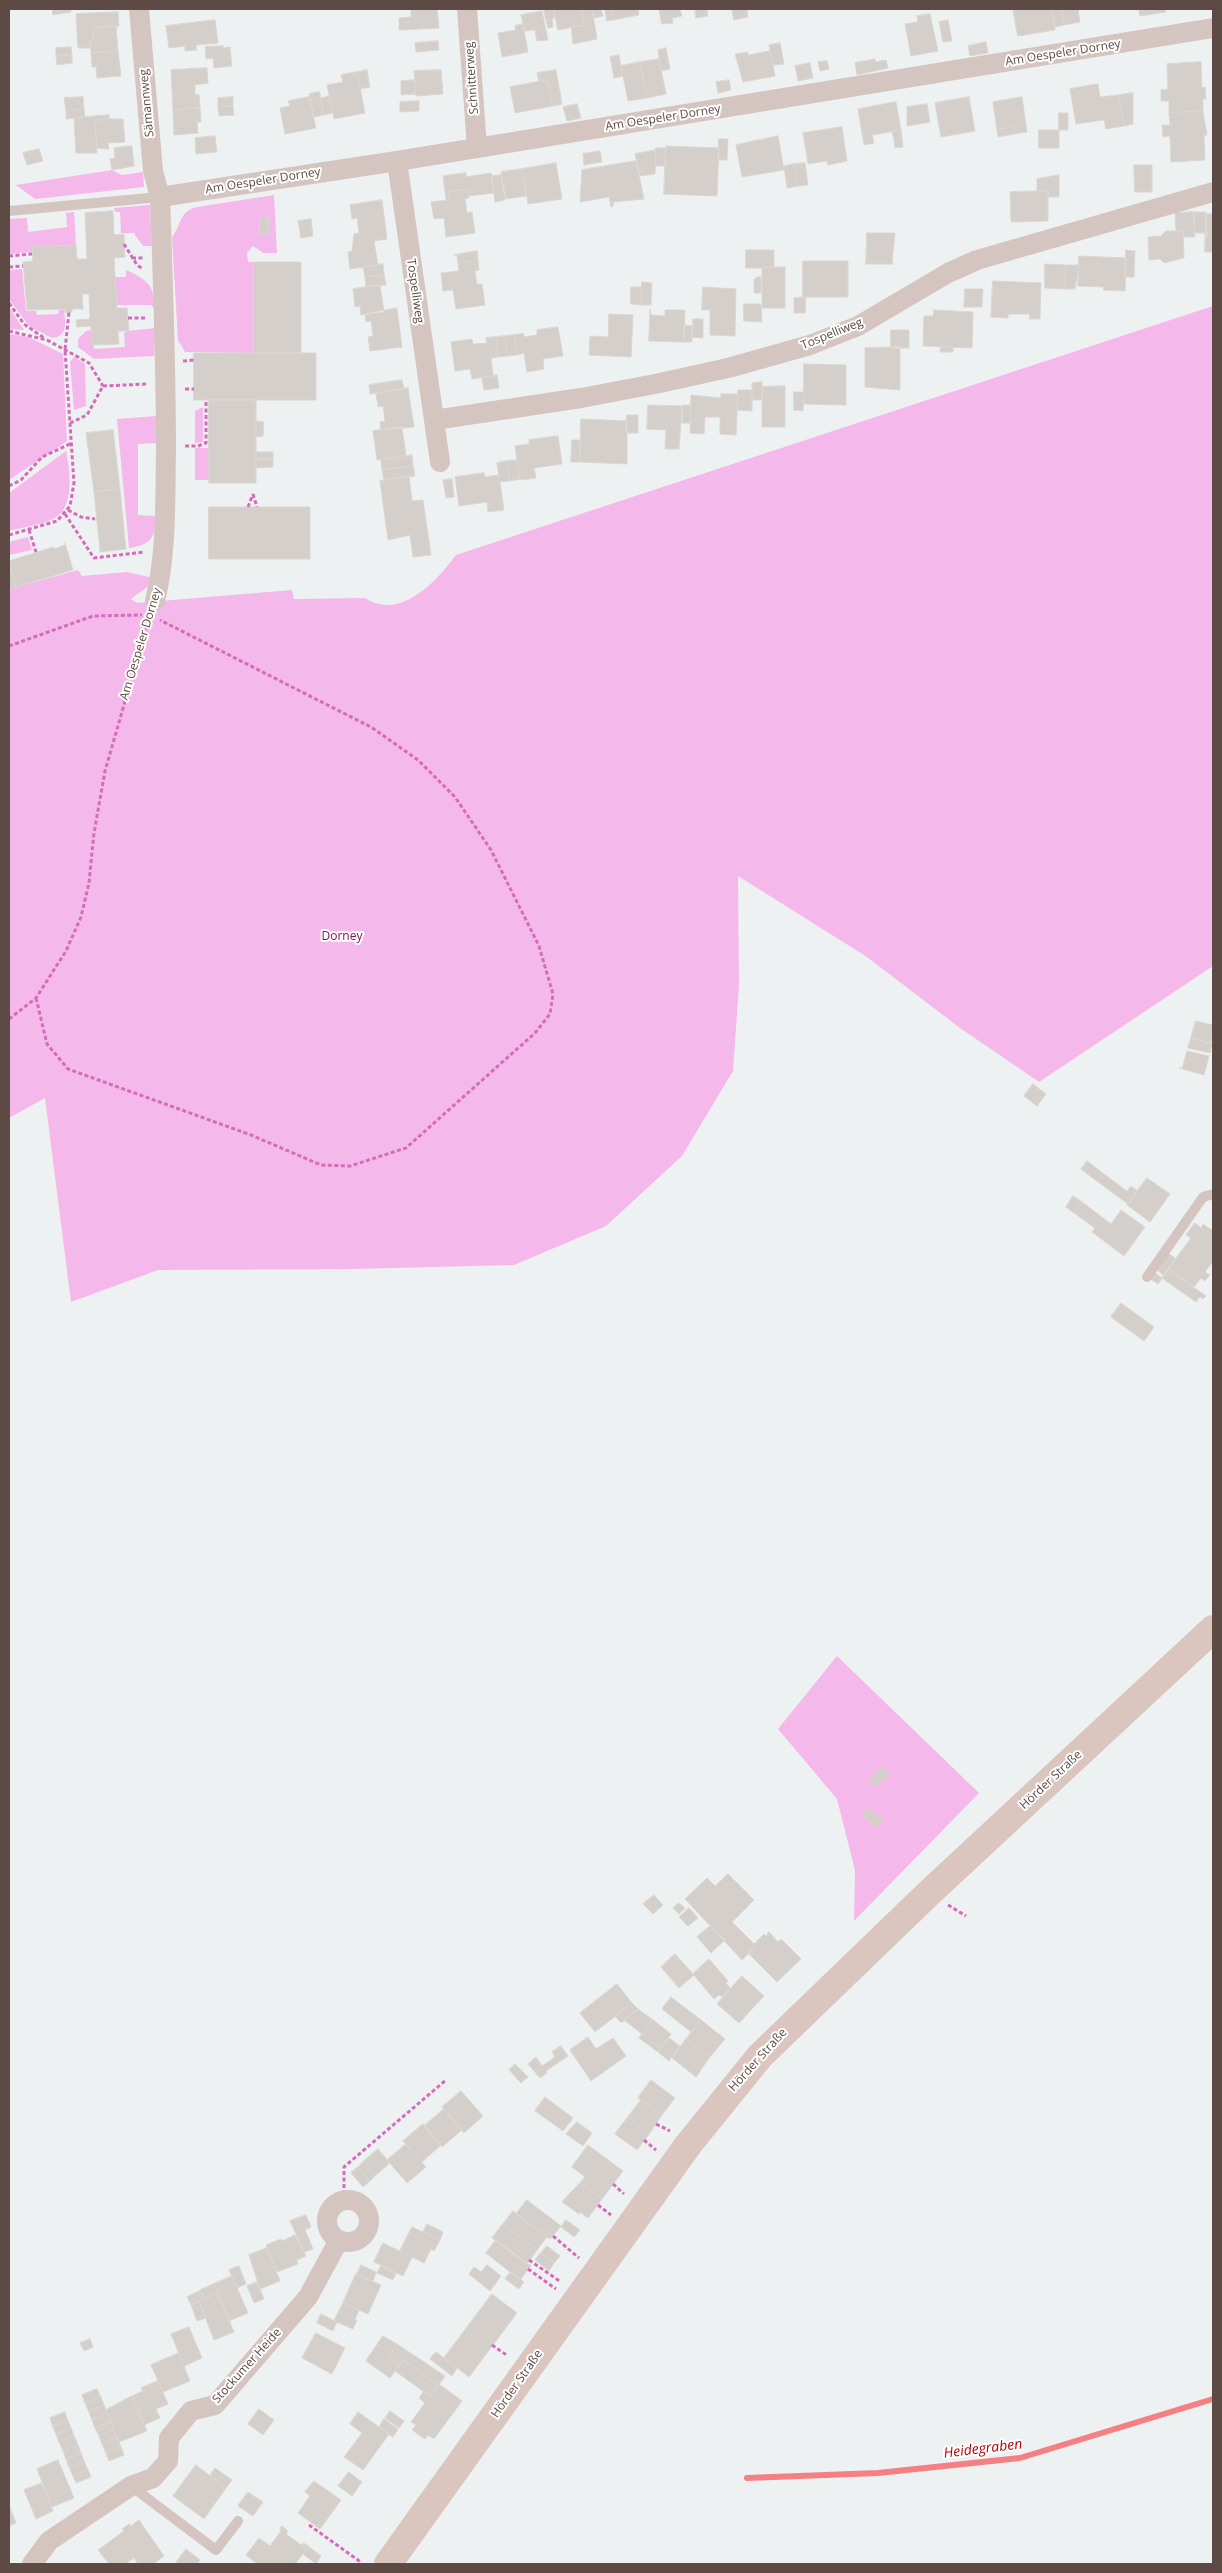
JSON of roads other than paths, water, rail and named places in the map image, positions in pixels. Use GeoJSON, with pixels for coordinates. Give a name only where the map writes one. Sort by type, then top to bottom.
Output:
{"type":"FeatureCollection","features":[{"type":"Feature","properties":{"kind":"main road","name":"Hörder Straße"},"geometry":{"type":"LineString","coordinates":[[375,2564],[688,2144],[760,2056],[929,1893],[1213,1629]]}},
{"type":"Feature","properties":{"kind":"street","name":"Sämannweg"},"geometry":{"type":"LineString","coordinates":[[139,9],[153,171],[160,197]]}},
{"type":"Feature","properties":{"kind":"street","name":"Schnitterweg"},"geometry":{"type":"LineString","coordinates":[[467,9],[476,148]]}},
{"type":"Feature","properties":{"kind":"street","name":"Am Oespeler Dorney"},"geometry":{"type":"LineString","coordinates":[[152,608],[160,579],[175,387],[160,197],[397,161],[1213,28]]}},
{"type":"Feature","properties":{"kind":"street","name":"Tospelliweg"},"geometry":{"type":"LineString","coordinates":[[397,161],[440,462]]}},
{"type":"Feature","properties":{"kind":"street","name":"Tospelliweg"},"geometry":{"type":"LineString","coordinates":[[434,420],[581,398],[761,359],[810,345],[850,329],[948,273],[976,260],[1213,192]]}},
{"type":"Feature","properties":{"kind":"street"},"geometry":{"type":"LineString","coordinates":[[344,2201],[361,2205],[367,2212],[368,2224],[366,2230],[359,2239],[348,2242],[339,2240],[328,2227],[328,2216],[334,2206],[344,2201]]}},
{"type":"Feature","properties":{"kind":"street","name":"Stockumer Heide"},"geometry":{"type":"LineString","coordinates":[[32,2564],[49,2541],[131,2486],[153,2478],[168,2461],[168,2438],[191,2411],[215,2405],[308,2297],[339,2240]]}},
{"type":"Feature","properties":{"kind":"lane"},"geometry":{"type":"LineString","coordinates":[[9,211],[160,197]]}},
{"type":"Feature","properties":{"kind":"lane"},"geometry":{"type":"LineString","coordinates":[[1147,1277],[1203,1197],[1213,1194]]}},
{"type":"Feature","properties":{"kind":"lane"},"geometry":{"type":"LineString","coordinates":[[131,2486],[216,2550],[238,2521]]}},
{"type":"Feature","properties":{"kind":"waterway","name":"Heidegraben"},"geometry":{"type":"LineString","coordinates":[[747,2478],[878,2473],[1020,2458],[1213,2399]]}},
{"type":"Feature","properties":{"kind":"park label","name":"Dorney"},"geometry":{"type":"Point","coordinates":[342,937]}}]}
